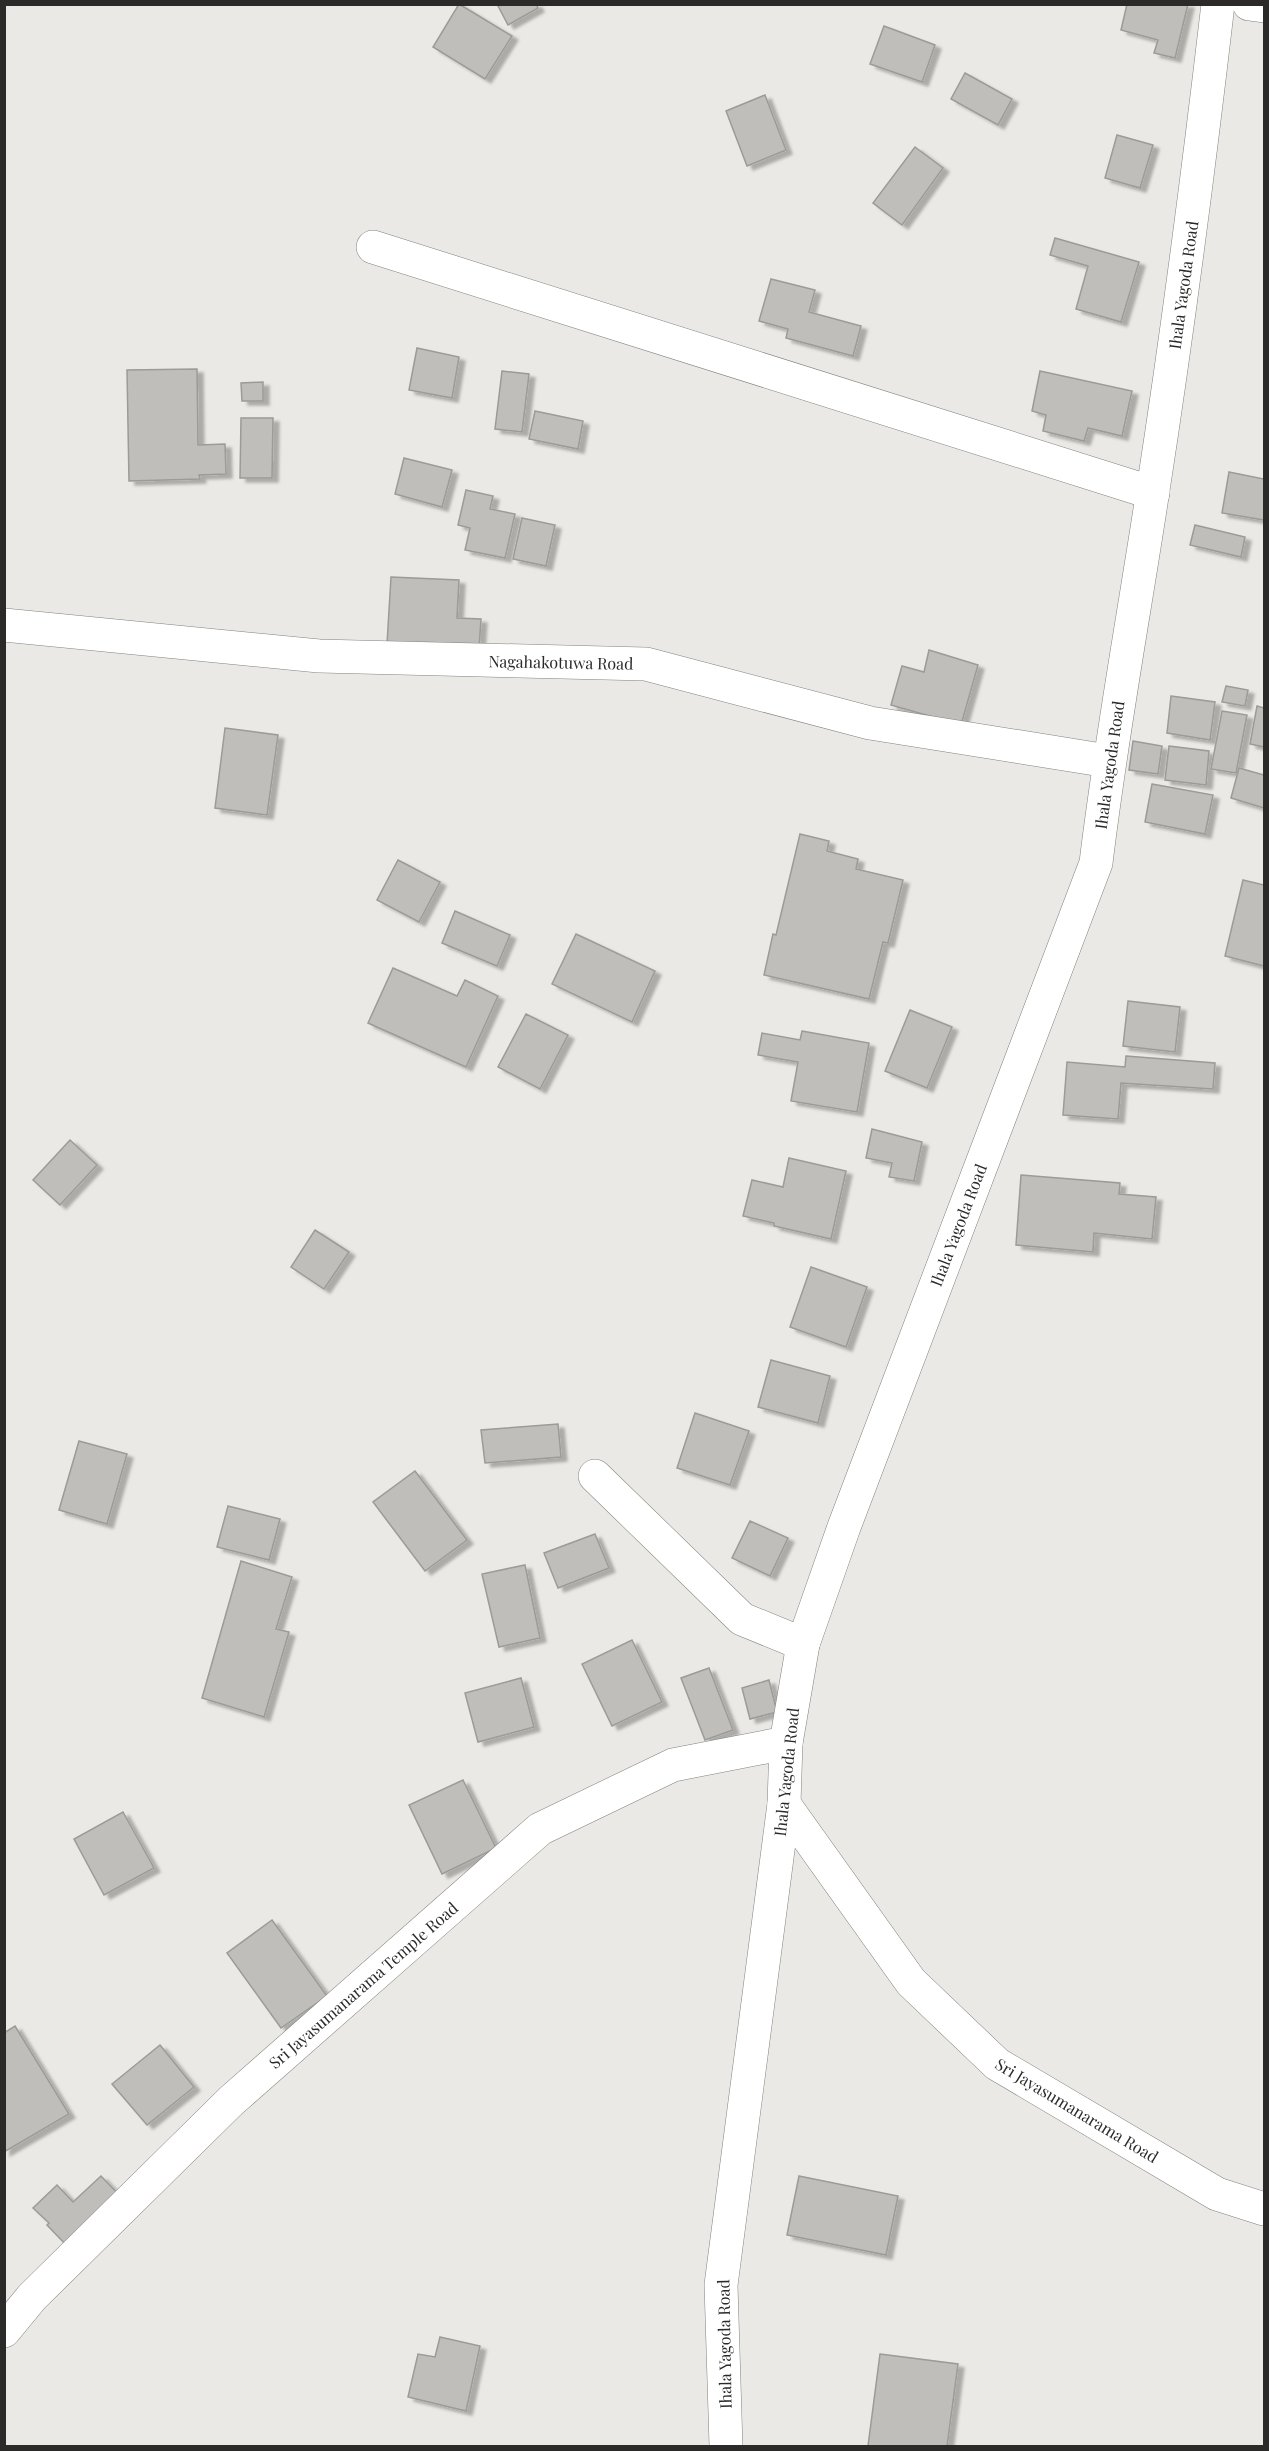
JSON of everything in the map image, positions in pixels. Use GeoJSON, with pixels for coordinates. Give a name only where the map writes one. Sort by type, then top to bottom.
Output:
{"type":"FeatureCollection","features":[{"type":"Feature","properties":{"kind":"street","name":"Ihala Yagoda Road"},"geometry":{"type":"LineString","coordinates":[[726,2446],[721,2285],[784,1804],[786,1743],[803,1644],[848,1516],[1096,863],[1108,761],[1153,493],[1188,253],[1218,4]]}},
{"type":"Feature","properties":{"kind":"street"},"geometry":{"type":"LineString","coordinates":[[1250,4],[1264,6]]}},
{"type":"Feature","properties":{"kind":"street"},"geometry":{"type":"LineString","coordinates":[[372,246],[1153,493]]}},
{"type":"Feature","properties":{"kind":"street","name":"Nagahakotuwa Road"},"geometry":{"type":"LineString","coordinates":[[4,625],[319,656],[646,664],[870,723],[1108,761]]}},
{"type":"Feature","properties":{"kind":"street"},"geometry":{"type":"LineString","coordinates":[[595,1476],[742,1619],[803,1644]]}},
{"type":"Feature","properties":{"kind":"street","name":"Sri Jayasumanarama Temple Road"},"geometry":{"type":"LineString","coordinates":[[4,2331],[32,2297],[231,2101],[540,1829],[674,1765],[786,1743]]}},
{"type":"Feature","properties":{"kind":"street","name":"Sri Jayasumanarama Road"},"geometry":{"type":"LineString","coordinates":[[784,1804],[911,1982],[997,2064],[1217,2194],[1264,2209]]}},
{"type":"Feature","properties":{"kind":"building"},"geometry":{"type":"Polygon","coordinates":[[[459,4],[512,36],[485,79],[433,47],[459,4]]]}},
{"type":"Feature","properties":{"kind":"building"},"geometry":{"type":"Polygon","coordinates":[[[497,4],[536,4],[538,8],[508,25],[497,4]]]}},
{"type":"Feature","properties":{"kind":"building"},"geometry":{"type":"Polygon","coordinates":[[[1127,4],[1188,4],[1175,58],[1154,53],[1158,40],[1121,30],[1127,4]]]}},
{"type":"Feature","properties":{"kind":"building"},"geometry":{"type":"Polygon","coordinates":[[[884,26],[935,45],[922,82],[870,64],[884,26]]]}},
{"type":"Feature","properties":{"kind":"building"},"geometry":{"type":"Polygon","coordinates":[[[965,73],[1012,99],[998,125],[951,99],[965,73]]]}},
{"type":"Feature","properties":{"kind":"building"},"geometry":{"type":"Polygon","coordinates":[[[765,95],[786,150],[747,166],[726,111],[765,95]]]}},
{"type":"Feature","properties":{"kind":"building"},"geometry":{"type":"Polygon","coordinates":[[[1117,135],[1153,145],[1140,188],[1105,178],[1117,135]]]}},
{"type":"Feature","properties":{"kind":"building"},"geometry":{"type":"Polygon","coordinates":[[[915,147],[943,168],[902,225],[873,203],[915,147]]]}},
{"type":"Feature","properties":{"kind":"building"},"geometry":{"type":"Polygon","coordinates":[[[1055,238],[1139,262],[1121,322],[1076,309],[1088,266],[1050,255],[1055,238]]]}},
{"type":"Feature","properties":{"kind":"building"},"geometry":{"type":"Polygon","coordinates":[[[771,279],[815,290],[809,312],[861,326],[853,356],[786,338],[788,329],[759,321],[771,279]]]}},
{"type":"Feature","properties":{"kind":"building"},"geometry":{"type":"Polygon","coordinates":[[[417,348],[459,357],[452,398],[409,390],[417,348]]]}},
{"type":"Feature","properties":{"kind":"building"},"geometry":{"type":"Polygon","coordinates":[[[197,369],[198,445],[225,444],[226,474],[199,475],[200,479],[129,481],[127,370],[197,369]]]}},
{"type":"Feature","properties":{"kind":"building"},"geometry":{"type":"Polygon","coordinates":[[[502,371],[529,374],[522,432],[495,429],[502,371]]]}},
{"type":"Feature","properties":{"kind":"building"},"geometry":{"type":"Polygon","coordinates":[[[1040,371],[1132,391],[1122,436],[1088,428],[1084,441],[1043,431],[1046,415],[1032,411],[1040,371]]]}},
{"type":"Feature","properties":{"kind":"building"},"geometry":{"type":"Polygon","coordinates":[[[263,382],[263,401],[242,401],[241,383],[263,382]]]}},
{"type":"Feature","properties":{"kind":"building"},"geometry":{"type":"Polygon","coordinates":[[[535,411],[583,421],[578,449],[529,439],[535,411]]]}},
{"type":"Feature","properties":{"kind":"building"},"geometry":{"type":"Polygon","coordinates":[[[241,418],[273,418],[272,478],[240,478],[241,418]]]}},
{"type":"Feature","properties":{"kind":"building"},"geometry":{"type":"Polygon","coordinates":[[[404,458],[452,470],[442,507],[395,494],[404,458]]]}},
{"type":"Feature","properties":{"kind":"building"},"geometry":{"type":"Polygon","coordinates":[[[1229,472],[1264,479],[1264,520],[1222,513],[1229,472]]]}},
{"type":"Feature","properties":{"kind":"building"},"geometry":{"type":"Polygon","coordinates":[[[466,490],[493,496],[490,509],[515,514],[505,558],[465,550],[470,528],[458,525],[466,490]]]}},
{"type":"Feature","properties":{"kind":"building"},"geometry":{"type":"Polygon","coordinates":[[[522,518],[555,525],[546,566],[513,559],[522,518]]]}},
{"type":"Feature","properties":{"kind":"building"},"geometry":{"type":"Polygon","coordinates":[[[1195,525],[1245,537],[1241,557],[1190,545],[1195,525]]]}},
{"type":"Feature","properties":{"kind":"building"},"geometry":{"type":"Polygon","coordinates":[[[391,577],[459,580],[457,618],[481,619],[479,648],[387,644],[391,577]]]}},
{"type":"Feature","properties":{"kind":"building"},"geometry":{"type":"Polygon","coordinates":[[[929,650],[978,665],[961,725],[891,705],[902,666],[924,672],[929,650]]]}},
{"type":"Feature","properties":{"kind":"building"},"geometry":{"type":"Polygon","coordinates":[[[1226,686],[1248,690],[1245,706],[1222,702],[1226,686]]]}},
{"type":"Feature","properties":{"kind":"building"},"geometry":{"type":"Polygon","coordinates":[[[1171,696],[1215,702],[1210,740],[1167,733],[1171,696]]]}},
{"type":"Feature","properties":{"kind":"building"},"geometry":{"type":"Polygon","coordinates":[[[1257,706],[1264,708],[1264,747],[1250,744],[1257,706]]]}},
{"type":"Feature","properties":{"kind":"building"},"geometry":{"type":"Polygon","coordinates":[[[1222,711],[1247,715],[1236,773],[1211,769],[1222,711]]]}},
{"type":"Feature","properties":{"kind":"building"},"geometry":{"type":"Polygon","coordinates":[[[225,728],[278,735],[267,815],[215,808],[225,728]]]}},
{"type":"Feature","properties":{"kind":"building"},"geometry":{"type":"Polygon","coordinates":[[[1133,741],[1162,746],[1158,774],[1129,770],[1133,741]]]}},
{"type":"Feature","properties":{"kind":"building"},"geometry":{"type":"Polygon","coordinates":[[[1169,746],[1209,751],[1206,785],[1165,780],[1169,746]]]}},
{"type":"Feature","properties":{"kind":"building"},"geometry":{"type":"Polygon","coordinates":[[[1239,768],[1264,775],[1264,808],[1231,798],[1239,768]]]}},
{"type":"Feature","properties":{"kind":"building"},"geometry":{"type":"Polygon","coordinates":[[[1152,784],[1213,795],[1205,834],[1145,822],[1152,784]]]}},
{"type":"Feature","properties":{"kind":"building"},"geometry":{"type":"Polygon","coordinates":[[[800,834],[829,841],[827,851],[858,859],[856,869],[903,880],[888,943],[883,942],[869,999],[764,975],[800,834]]]}},
{"type":"Feature","properties":{"kind":"building"},"geometry":{"type":"Polygon","coordinates":[[[398,860],[440,882],[419,922],[377,900],[398,860]]]}},
{"type":"Feature","properties":{"kind":"building"},"geometry":{"type":"Polygon","coordinates":[[[1243,880],[1264,885],[1264,966],[1225,956],[1243,880]]]}},
{"type":"Feature","properties":{"kind":"building"},"geometry":{"type":"Polygon","coordinates":[[[455,911],[510,935],[497,966],[442,943],[455,911]]]}},
{"type":"Feature","properties":{"kind":"building"},"geometry":{"type":"Polygon","coordinates":[[[576,934],[655,971],[632,1022],[552,984],[576,934]]]}},
{"type":"Feature","properties":{"kind":"building"},"geometry":{"type":"Polygon","coordinates":[[[393,968],[457,996],[465,980],[498,996],[466,1067],[368,1023],[393,968]]]}},
{"type":"Feature","properties":{"kind":"building"},"geometry":{"type":"Polygon","coordinates":[[[1128,1001],[1180,1007],[1175,1052],[1123,1046],[1128,1001]]]}},
{"type":"Feature","properties":{"kind":"building"},"geometry":{"type":"Polygon","coordinates":[[[910,1010],[952,1027],[927,1088],[885,1071],[910,1010]]]}},
{"type":"Feature","properties":{"kind":"building"},"geometry":{"type":"Polygon","coordinates":[[[526,1014],[568,1035],[540,1089],[498,1067],[526,1014]]]}},
{"type":"Feature","properties":{"kind":"building"},"geometry":{"type":"Polygon","coordinates":[[[802,1031],[869,1043],[857,1112],[791,1101],[798,1062],[758,1055],[762,1033],[800,1040],[802,1031]]]}},
{"type":"Feature","properties":{"kind":"building"},"geometry":{"type":"Polygon","coordinates":[[[1126,1056],[1215,1063],[1213,1089],[1121,1083],[1118,1119],[1063,1115],[1067,1062],[1125,1067],[1126,1056]]]}},
{"type":"Feature","properties":{"kind":"building"},"geometry":{"type":"Polygon","coordinates":[[[872,1129],[922,1142],[914,1181],[889,1177],[892,1163],[866,1158],[872,1129]]]}},
{"type":"Feature","properties":{"kind":"building"},"geometry":{"type":"Polygon","coordinates":[[[70,1140],[97,1165],[60,1205],[33,1180],[70,1140]]]}},
{"type":"Feature","properties":{"kind":"building"},"geometry":{"type":"Polygon","coordinates":[[[789,1158],[846,1171],[831,1239],[774,1226],[774,1223],[743,1216],[752,1180],[783,1187],[789,1158]]]}},
{"type":"Feature","properties":{"kind":"building"},"geometry":{"type":"Polygon","coordinates":[[[1021,1175],[1120,1183],[1119,1194],[1156,1197],[1152,1239],[1094,1233],[1093,1252],[1016,1245],[1021,1175]]]}},
{"type":"Feature","properties":{"kind":"building"},"geometry":{"type":"Polygon","coordinates":[[[315,1230],[349,1252],[324,1289],[291,1267],[315,1230]]]}},
{"type":"Feature","properties":{"kind":"building"},"geometry":{"type":"Polygon","coordinates":[[[811,1267],[867,1287],[846,1347],[790,1327],[811,1267]]]}},
{"type":"Feature","properties":{"kind":"building"},"geometry":{"type":"Polygon","coordinates":[[[771,1360],[830,1376],[818,1423],[758,1407],[771,1360]]]}},
{"type":"Feature","properties":{"kind":"building"},"geometry":{"type":"Polygon","coordinates":[[[695,1413],[749,1431],[730,1485],[677,1468],[695,1413]]]}},
{"type":"Feature","properties":{"kind":"building"},"geometry":{"type":"Polygon","coordinates":[[[558,1424],[561,1457],[485,1463],[481,1430],[558,1424]]]}},
{"type":"Feature","properties":{"kind":"building"},"geometry":{"type":"Polygon","coordinates":[[[79,1441],[127,1454],[107,1524],[59,1510],[79,1441]]]}},
{"type":"Feature","properties":{"kind":"building"},"geometry":{"type":"Polygon","coordinates":[[[415,1471],[467,1540],[425,1571],[373,1502],[415,1471]]]}},
{"type":"Feature","properties":{"kind":"building"},"geometry":{"type":"Polygon","coordinates":[[[228,1506],[280,1519],[269,1560],[217,1547],[228,1506]]]}},
{"type":"Feature","properties":{"kind":"building"},"geometry":{"type":"Polygon","coordinates":[[[750,1521],[788,1538],[770,1576],[732,1558],[750,1521]]]}},
{"type":"Feature","properties":{"kind":"building"},"geometry":{"type":"Polygon","coordinates":[[[595,1534],[609,1568],[558,1588],[544,1553],[595,1534]]]}},
{"type":"Feature","properties":{"kind":"building"},"geometry":{"type":"Polygon","coordinates":[[[241,1561],[292,1577],[276,1629],[289,1632],[264,1717],[202,1698],[241,1561]]]}},
{"type":"Feature","properties":{"kind":"building"},"geometry":{"type":"Polygon","coordinates":[[[525,1565],[540,1638],[499,1647],[482,1574],[525,1565]]]}},
{"type":"Feature","properties":{"kind":"building"},"geometry":{"type":"Polygon","coordinates":[[[632,1640],[662,1702],[612,1726],[582,1664],[632,1640]]]}},
{"type":"Feature","properties":{"kind":"building"},"geometry":{"type":"Polygon","coordinates":[[[709,1668],[733,1730],[705,1740],[681,1678],[709,1668]]]}},
{"type":"Feature","properties":{"kind":"building"},"geometry":{"type":"Polygon","coordinates":[[[521,1678],[534,1727],[478,1742],[465,1693],[521,1678]]]}},
{"type":"Feature","properties":{"kind":"building"},"geometry":{"type":"Polygon","coordinates":[[[769,1680],[777,1712],[750,1719],[742,1688],[769,1680]]]}},
{"type":"Feature","properties":{"kind":"building"},"geometry":{"type":"Polygon","coordinates":[[[463,1780],[496,1848],[442,1874],[409,1805],[463,1780]]]}},
{"type":"Feature","properties":{"kind":"building"},"geometry":{"type":"Polygon","coordinates":[[[123,1812],[154,1868],[104,1895],[74,1839],[123,1812]]]}},
{"type":"Feature","properties":{"kind":"building"},"geometry":{"type":"Polygon","coordinates":[[[272,1920],[327,1996],[281,2028],[227,1953],[272,1920]]]}},
{"type":"Feature","properties":{"kind":"building"},"geometry":{"type":"Polygon","coordinates":[[[15,2026],[69,2114],[4,2152],[4,2033],[15,2026]]]}},
{"type":"Feature","properties":{"kind":"building"},"geometry":{"type":"Polygon","coordinates":[[[160,2045],[194,2087],[147,2125],[112,2084],[160,2045]]]}},
{"type":"Feature","properties":{"kind":"building"},"geometry":{"type":"Polygon","coordinates":[[[101,2176],[123,2199],[70,2249],[47,2225],[49,2223],[33,2208],[57,2185],[73,2202],[101,2176]]]}},
{"type":"Feature","properties":{"kind":"building"},"geometry":{"type":"Polygon","coordinates":[[[799,2176],[898,2196],[886,2255],[787,2235],[799,2176]]]}},
{"type":"Feature","properties":{"kind":"building"},"geometry":{"type":"Polygon","coordinates":[[[440,2337],[480,2346],[466,2411],[408,2397],[418,2354],[435,2357],[440,2337]]]}},
{"type":"Feature","properties":{"kind":"building"},"geometry":{"type":"Polygon","coordinates":[[[880,2354],[958,2364],[947,2446],[868,2446],[880,2354]]]}}]}
